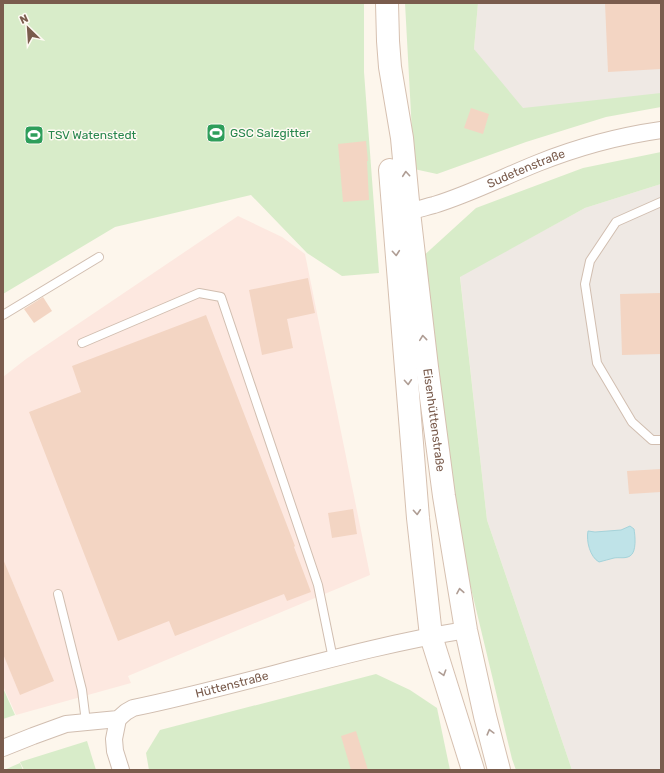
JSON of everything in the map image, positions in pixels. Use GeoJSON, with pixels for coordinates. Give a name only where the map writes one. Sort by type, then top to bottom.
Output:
{"type":"FeatureCollection","features":[{"type":"Feature","properties":{"kind":"street","name":"Eisenhüttenstraße"},"geometry":{"type":"LineString","coordinates":[[387,3],[390,67],[402,138],[401,213],[418,518],[431,636],[473,770]]}},
{"type":"Feature","properties":{"kind":"street","name":"Sudetenstraße"},"geometry":{"type":"LineString","coordinates":[[401,213],[451,200],[540,163],[588,146],[626,136],[661,130]]}},
{"type":"Feature","properties":{"kind":"street","name":"Eisenhüttenstraße"},"geometry":{"type":"LineString","coordinates":[[401,213],[427,367],[444,496],[466,630],[485,716],[499,770]]}},
{"type":"Feature","properties":{"kind":"street","name":"Hüttenstraße"},"geometry":{"type":"LineString","coordinates":[[3,748],[66,724],[118,719],[133,708],[239,684],[333,659],[431,636],[466,630]]}},
{"type":"Feature","properties":{"kind":"street"},"geometry":{"type":"LineString","coordinates":[[118,719],[114,739],[115,751],[121,770]]}},
{"type":"Feature","properties":{"kind":"lane"},"geometry":{"type":"LineString","coordinates":[[661,202],[616,222],[590,261],[585,284],[597,363],[632,422],[652,440],[661,440]]}},
{"type":"Feature","properties":{"kind":"lane"},"geometry":{"type":"LineString","coordinates":[[3,315],[99,257]]}},
{"type":"Feature","properties":{"kind":"lane"},"geometry":{"type":"LineString","coordinates":[[82,343],[199,293],[221,298],[318,585],[333,659]]}},
{"type":"Feature","properties":{"kind":"lane"},"geometry":{"type":"LineString","coordinates":[[58,594],[82,690],[86,722]]}},
{"type":"Feature","properties":{"kind":"shaded area"},"geometry":{"type":"Polygon","coordinates":[[[478,3],[661,3],[661,104],[607,114],[526,137],[474,49],[478,3]]]}},
{"type":"Feature","properties":{"kind":"shaded area"},"geometry":{"type":"Polygon","coordinates":[[[661,184],[661,770],[572,770],[487,520],[460,276],[585,208],[661,184]]]}},
{"type":"Feature","properties":{"kind":"shaded area"},"geometry":{"type":"Polygon","coordinates":[[[238,216],[282,237],[305,254],[370,575],[128,676],[131,683],[16,715],[3,686],[3,377],[26,359],[238,216]]]}},
{"type":"Feature","properties":{"kind":"green space","name":"GSC Salzgitter"},"geometry":{"type":"Polygon","coordinates":[[[3,3],[364,3],[364,72],[379,273],[342,276],[307,253],[251,195],[115,227],[3,294],[3,3]]]}},
{"type":"Feature","properties":{"kind":"green space"},"geometry":{"type":"Polygon","coordinates":[[[405,3],[478,3],[474,49],[523,108],[661,93],[661,107],[606,117],[526,142],[437,174],[414,169],[405,3]]]}},
{"type":"Feature","properties":{"kind":"green space"},"geometry":{"type":"Polygon","coordinates":[[[661,152],[661,184],[585,208],[460,277],[487,520],[572,770],[516,770],[512,759],[464,559],[420,259],[476,208],[583,168],[661,152]]]}},
{"type":"Feature","properties":{"kind":"green space"},"geometry":{"type":"Polygon","coordinates":[[[376,674],[410,690],[437,708],[450,770],[149,770],[146,753],[160,730],[376,674]]]}},
{"type":"Feature","properties":{"kind":"green space"},"geometry":{"type":"Polygon","coordinates":[[[3,688],[15,715],[3,719],[3,688]]]}},
{"type":"Feature","properties":{"kind":"green space"},"geometry":{"type":"Polygon","coordinates":[[[87,741],[96,770],[24,770],[20,762],[87,741]]]}},
{"type":"Feature","properties":{"kind":"green space"},"geometry":{"type":"Polygon","coordinates":[[[20,763],[23,770],[4,770],[20,763]]]}},
{"type":"Feature","properties":{"kind":"water"},"geometry":{"type":"Polygon","coordinates":[[[630,526],[634,529],[635,547],[630,556],[599,562],[596,560],[589,548],[588,531],[595,532],[621,530],[630,526]]]}},
{"type":"Feature","properties":{"kind":"building"},"geometry":{"type":"Polygon","coordinates":[[[605,3],[661,3],[661,69],[608,72],[605,3]]]}},
{"type":"Feature","properties":{"kind":"building"},"geometry":{"type":"Polygon","coordinates":[[[471,108],[489,114],[483,134],[464,128],[471,108]]]}},
{"type":"Feature","properties":{"kind":"building"},"geometry":{"type":"Polygon","coordinates":[[[366,141],[369,200],[343,202],[338,144],[366,141]]]}},
{"type":"Feature","properties":{"kind":"building"},"geometry":{"type":"Polygon","coordinates":[[[308,278],[315,313],[287,319],[293,348],[262,355],[249,290],[308,278]]]}},
{"type":"Feature","properties":{"kind":"building"},"geometry":{"type":"Polygon","coordinates":[[[661,293],[661,354],[622,355],[620,294],[661,293]]]}},
{"type":"Feature","properties":{"kind":"building"},"geometry":{"type":"Polygon","coordinates":[[[43,297],[52,311],[34,323],[24,309],[43,297]]]}},
{"type":"Feature","properties":{"kind":"building"},"geometry":{"type":"Polygon","coordinates":[[[206,315],[295,546],[294,547],[311,592],[287,601],[284,594],[175,636],[169,621],[118,641],[29,412],[81,392],[72,366],[206,315]]]}},
{"type":"Feature","properties":{"kind":"building"},"geometry":{"type":"Polygon","coordinates":[[[661,469],[661,492],[629,494],[627,471],[661,469]]]}},
{"type":"Feature","properties":{"kind":"building"},"geometry":{"type":"Polygon","coordinates":[[[353,509],[357,534],[332,538],[328,513],[353,509]]]}},
{"type":"Feature","properties":{"kind":"building"},"geometry":{"type":"Polygon","coordinates":[[[3,559],[54,681],[20,695],[3,654],[3,559]]]}},
{"type":"Feature","properties":{"kind":"building"},"geometry":{"type":"Polygon","coordinates":[[[356,731],[368,770],[351,770],[341,736],[356,731]]]}},
{"type":"Feature","properties":{"kind":"place","name":"GSC Salzgitter"},"geometry":{"type":"Point","coordinates":[216,133]}},
{"type":"Feature","properties":{"kind":"place","name":"TSV Watenstedt"},"geometry":{"type":"Point","coordinates":[34,135]}}]}
